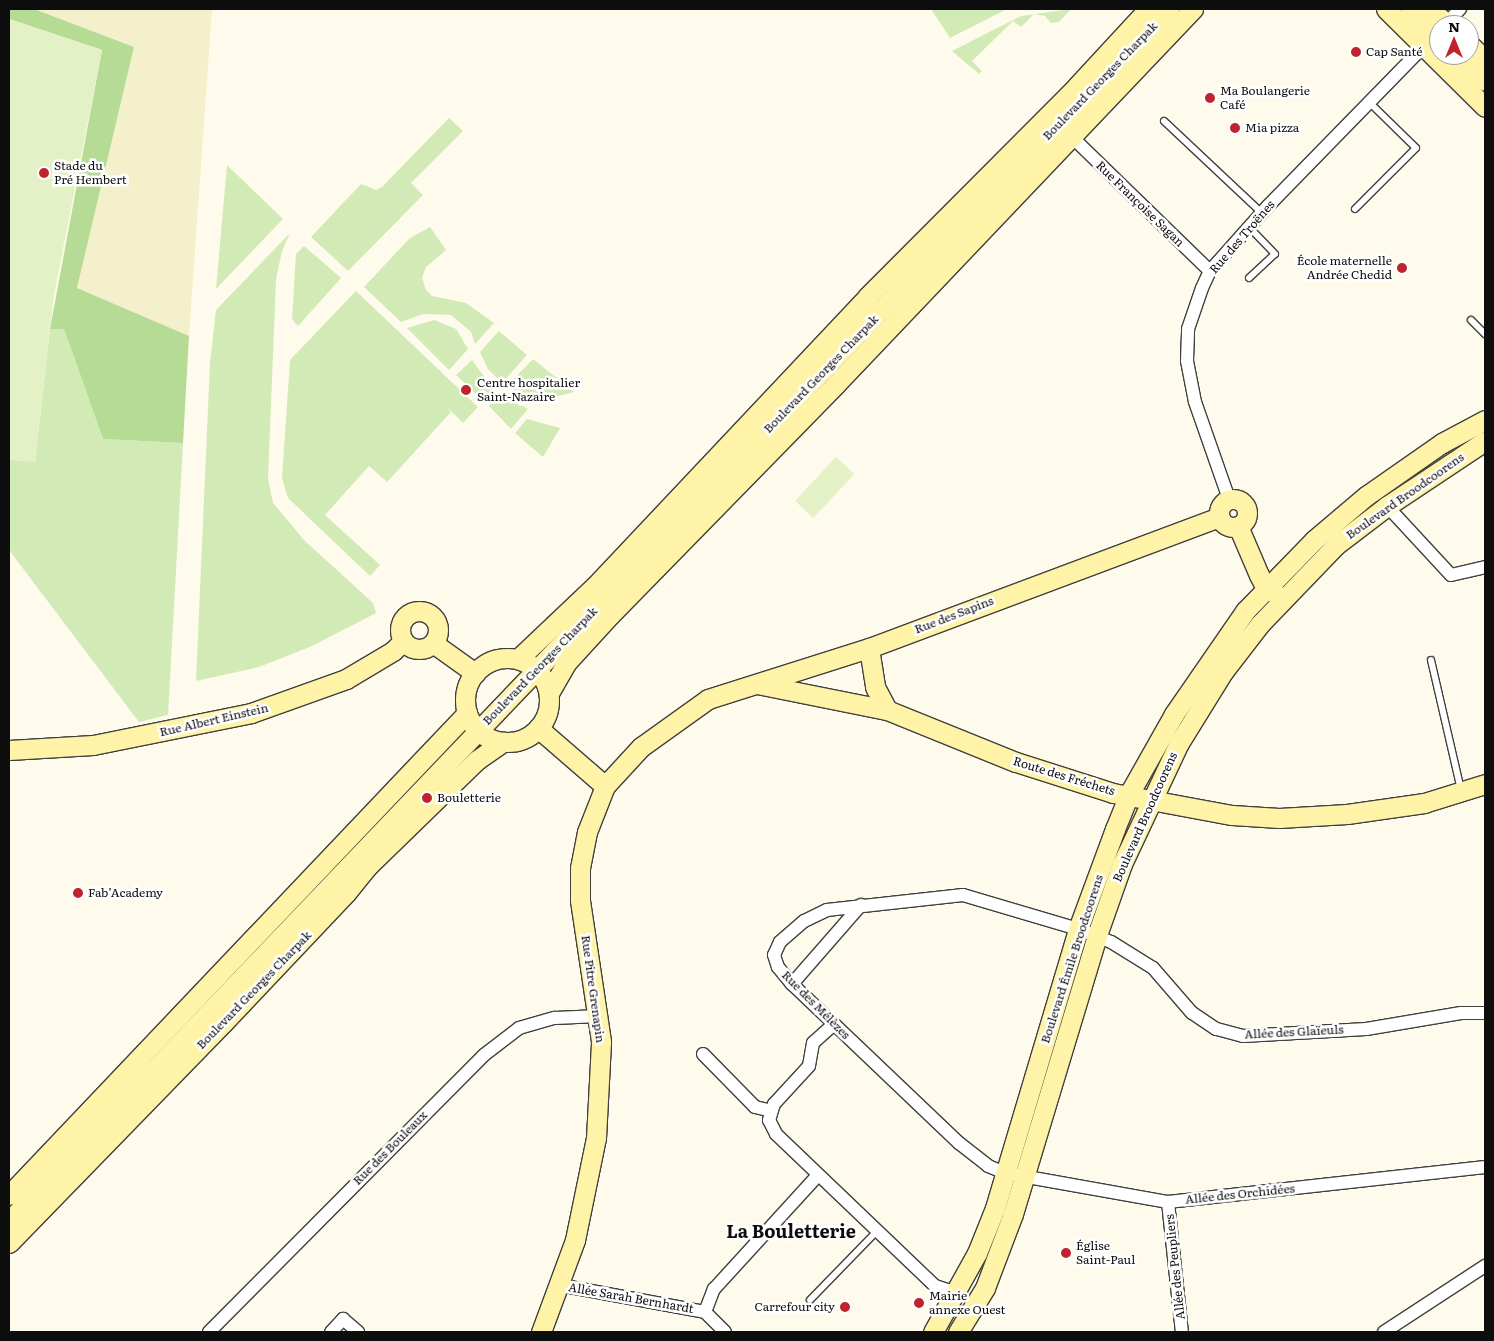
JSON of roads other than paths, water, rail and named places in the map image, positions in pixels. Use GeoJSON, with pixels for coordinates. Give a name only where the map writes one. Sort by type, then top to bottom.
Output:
{"type":"FeatureCollection","features":[{"type":"Feature","properties":{"kind":"street","name":"Boulevard Georges Charpak"},"geometry":{"type":"LineString","coordinates":[[518,659],[594,587],[868,296],[1077,86],[1148,9]]}},
{"type":"Feature","properties":{"kind":"street","name":"Boulevard Georges Charpak"},"geometry":{"type":"LineString","coordinates":[[9,1220],[1169,9]]}},
{"type":"Feature","properties":{"kind":"street","name":"Boulevard Georges Charpak"},"geometry":{"type":"LineString","coordinates":[[549,693],[566,663],[610,615],[814,403],[836,384],[1193,9]]}},
{"type":"Feature","properties":{"kind":"street"},"geometry":{"type":"LineString","coordinates":[[1386,9],[1485,107]]}},
{"type":"Feature","properties":{"kind":"street"},"geometry":{"type":"LineString","coordinates":[[1410,9],[1429,21]]}},
{"type":"Feature","properties":{"kind":"street","name":"Rue des Troënes"},"geometry":{"type":"LineString","coordinates":[[1229,499],[1195,402],[1187,362],[1191,317],[1210,271],[1262,213],[1429,41]]}},
{"type":"Feature","properties":{"kind":"street"},"geometry":{"type":"LineString","coordinates":[[1468,65],[1485,81]]}},
{"type":"Feature","properties":{"kind":"street","name":"Rue Françoise Sagan"},"geometry":{"type":"LineString","coordinates":[[1071,136],[1210,271]]}},
{"type":"Feature","properties":{"kind":"street","name":"Boulevard Émile Broodcoorens"},"geometry":{"type":"LineString","coordinates":[[958,1332],[977,1252],[1078,929],[1129,794],[1174,714],[1212,656],[1266,588],[1366,496],[1442,443],[1485,420]]}},
{"type":"Feature","properties":{"kind":"street","name":"Boulevard Broodcoorens"},"geometry":{"type":"LineString","coordinates":[[1036,1135],[1097,935],[1122,864],[1150,799],[1179,743],[1223,672],[1283,599],[1336,545],[1387,506],[1485,441]]}},
{"type":"Feature","properties":{"kind":"street"},"geometry":{"type":"LineString","coordinates":[[1229,499],[1239,500],[1246,506],[1247,516],[1238,526],[1224,524],[1219,517],[1222,504],[1229,499]]}},
{"type":"Feature","properties":{"kind":"street"},"geometry":{"type":"LineString","coordinates":[[1387,506],[1451,575],[1485,568]]}},
{"type":"Feature","properties":{"kind":"street","name":"Rue des Sapins"},"geometry":{"type":"LineString","coordinates":[[690,710],[708,699],[869,648],[1219,517]]}},
{"type":"Feature","properties":{"kind":"street"},"geometry":{"type":"LineString","coordinates":[[1238,526],[1266,588],[1283,599]]}},
{"type":"Feature","properties":{"kind":"street"},"geometry":{"type":"LineString","coordinates":[[419,611],[430,614],[437,625],[433,643],[417,649],[403,641],[401,623],[408,614],[419,611]]}},
{"type":"Feature","properties":{"kind":"street","name":"Rue Albert Einstein"},"geometry":{"type":"LineString","coordinates":[[9,750],[93,745],[251,713],[346,679],[393,651],[403,641]]}},
{"type":"Feature","properties":{"kind":"street"},"geometry":{"type":"LineString","coordinates":[[433,643],[474,673]]}},
{"type":"Feature","properties":{"kind":"street"},"geometry":{"type":"LineString","coordinates":[[869,648],[875,688],[887,710]]}},
{"type":"Feature","properties":{"kind":"street"},"geometry":{"type":"LineString","coordinates":[[494,659],[518,659],[537,670],[549,693],[545,718],[538,728],[528,736],[503,742],[474,734],[466,713],[464,699],[474,673],[494,659]]}},
{"type":"Feature","properties":{"kind":"street"},"geometry":{"type":"LineString","coordinates":[[796,671],[801,693]]}},
{"type":"Feature","properties":{"kind":"street","name":"Route des Fréchets"},"geometry":{"type":"LineString","coordinates":[[756,684],[887,710],[1016,762],[1112,793],[1129,794],[1232,815],[1279,818],[1347,814],[1424,803],[1485,784]]}},
{"type":"Feature","properties":{"kind":"street","name":"Rue Pitre Grenapin"},"geometry":{"type":"LineString","coordinates":[[541,1332],[575,1240],[596,1138],[601,1041],[599,1016],[580,900],[580,868],[587,832],[605,786],[641,747],[690,710]]}},
{"type":"Feature","properties":{"kind":"street","name":"Boulevard Georges Charpak"},"geometry":{"type":"LineString","coordinates":[[9,1195],[466,713]]}},
{"type":"Feature","properties":{"kind":"street"},"geometry":{"type":"LineString","coordinates":[[538,728],[605,786]]}},
{"type":"Feature","properties":{"kind":"street","name":"Boulevard Georges Charpak"},"geometry":{"type":"LineString","coordinates":[[9,1243],[230,1016],[368,866],[477,760],[503,742]]}},
{"type":"Feature","properties":{"kind":"street","name":"Rue des Mélèzes"},"geometry":{"type":"LineString","coordinates":[[1001,1172],[959,1143],[792,984],[778,967],[774,955],[780,942],[804,920],[819,913],[861,905],[962,895],[1078,929]]}},
{"type":"Feature","properties":{"kind":"street"},"geometry":{"type":"LineString","coordinates":[[792,984],[861,905]]}},
{"type":"Feature","properties":{"kind":"street","name":"Allée des Glaïeuls"},"geometry":{"type":"LineString","coordinates":[[1078,929],[1097,935],[1153,968],[1192,1013],[1216,1029],[1243,1036],[1366,1028],[1461,1013],[1485,1014]]}},
{"type":"Feature","properties":{"kind":"street","name":"Rue des Bouleaux"},"geometry":{"type":"LineString","coordinates":[[212,1331],[484,1055],[518,1028],[555,1018],[599,1016]]}},
{"type":"Feature","properties":{"kind":"street"},"geometry":{"type":"LineString","coordinates":[[834,1024],[813,1043],[809,1066],[774,1104],[769,1120],[776,1134],[935,1286],[965,1299]]}},
{"type":"Feature","properties":{"kind":"street"},"geometry":{"type":"LineString","coordinates":[[703,1054],[755,1107],[772,1112]]}},
{"type":"Feature","properties":{"kind":"street","name":"Boulevard Émile Broodcoorens"},"geometry":{"type":"LineString","coordinates":[[933,1332],[965,1299],[985,1288],[1024,1178],[1036,1135]]}},
{"type":"Feature","properties":{"kind":"street","name":"Allée des Orchidées"},"geometry":{"type":"LineString","coordinates":[[1001,1172],[1024,1178],[1168,1202],[1485,1167]]}},
{"type":"Feature","properties":{"kind":"street"},"geometry":{"type":"LineString","coordinates":[[704,1312],[714,1289],[818,1175]]}},
{"type":"Feature","properties":{"kind":"street","name":"Allée des Peupliers"},"geometry":{"type":"LineString","coordinates":[[1168,1202],[1182,1332]]}},
{"type":"Feature","properties":{"kind":"street"},"geometry":{"type":"LineString","coordinates":[[1384,1332],[1485,1266]]}},
{"type":"Feature","properties":{"kind":"street","name":"Allée Sarah Bernhardt"},"geometry":{"type":"LineString","coordinates":[[559,1285],[704,1312],[725,1332]]}},
{"type":"Feature","properties":{"kind":"street"},"geometry":{"type":"LineString","coordinates":[[331,1332],[344,1319],[358,1332]]}},
{"type":"Feature","properties":{"kind":"lane"},"geometry":{"type":"LineString","coordinates":[[1355,208],[1416,148],[1369,102]]}},
{"type":"Feature","properties":{"kind":"lane"},"geometry":{"type":"LineString","coordinates":[[1164,121],[1262,213]]}},
{"type":"Feature","properties":{"kind":"lane"},"geometry":{"type":"LineString","coordinates":[[1249,227],[1275,254],[1249,278]]}},
{"type":"Feature","properties":{"kind":"lane"},"geometry":{"type":"LineString","coordinates":[[1471,320],[1485,334]]}},
{"type":"Feature","properties":{"kind":"lane"},"geometry":{"type":"LineString","coordinates":[[1431,660],[1461,791]]}},
{"type":"Feature","properties":{"kind":"lane"},"geometry":{"type":"LineString","coordinates":[[810,1300],[877,1232]]}},
{"type":"Feature","properties":{"kind":"place","name":"Cap Santé"},"geometry":{"type":"Point","coordinates":[1356,52]}},
{"type":"Feature","properties":{"kind":"place","name":"Ma Boulangerie Café"},"geometry":{"type":"Point","coordinates":[1210,98]}},
{"type":"Feature","properties":{"kind":"place","name":"Mia pizza"},"geometry":{"type":"Point","coordinates":[1235,128]}},
{"type":"Feature","properties":{"kind":"place","name":"Stade du Pré Hembert"},"geometry":{"type":"Point","coordinates":[44,173]}},
{"type":"Feature","properties":{"kind":"place","name":"École maternelle Andrée Chedid"},"geometry":{"type":"Point","coordinates":[1402,268]}},
{"type":"Feature","properties":{"kind":"place","name":"Centre hospitalier Saint-Nazaire"},"geometry":{"type":"Point","coordinates":[466,390]}},
{"type":"Feature","properties":{"kind":"place","name":"Bouletterie"},"geometry":{"type":"Point","coordinates":[427,798]}},
{"type":"Feature","properties":{"kind":"place","name":"Fab’Academy"},"geometry":{"type":"Point","coordinates":[78,893]}},
{"type":"Feature","properties":{"kind":"place","name":"Église Saint-Paul"},"geometry":{"type":"Point","coordinates":[1066,1253]}},
{"type":"Feature","properties":{"kind":"place","name":"Mairie annexe Ouest"},"geometry":{"type":"Point","coordinates":[919,1303]}},
{"type":"Feature","properties":{"kind":"place","name":"Carrefour city"},"geometry":{"type":"Point","coordinates":[845,1307]}},
{"type":"Feature","properties":{"kind":"district","name":"La Bouletterie"},"geometry":{"type":"Point","coordinates":[791,1231]}}]}
